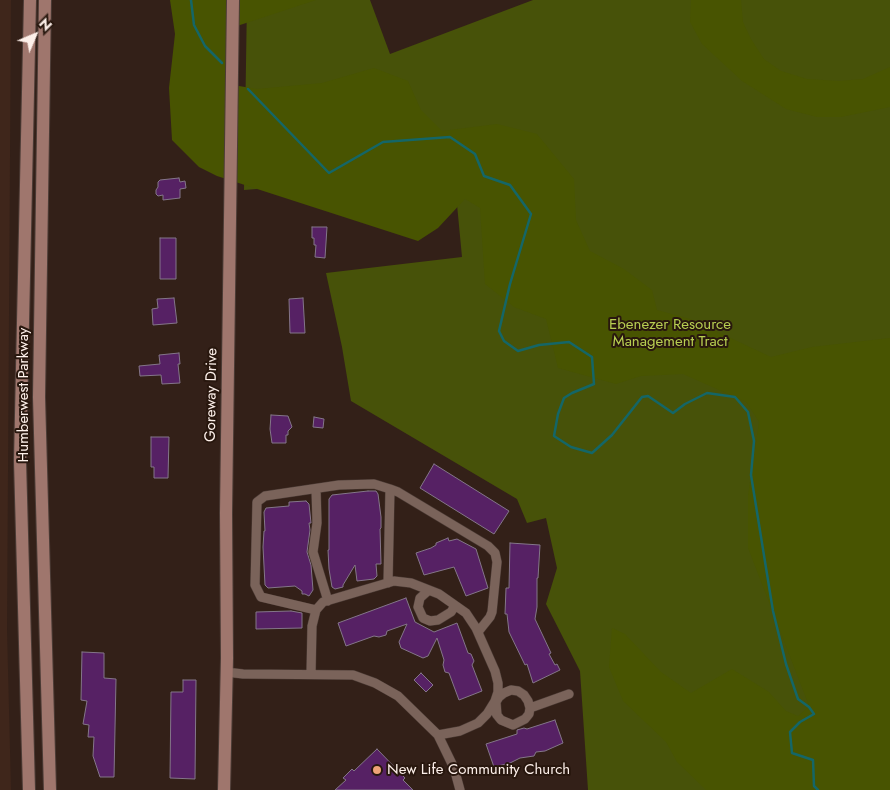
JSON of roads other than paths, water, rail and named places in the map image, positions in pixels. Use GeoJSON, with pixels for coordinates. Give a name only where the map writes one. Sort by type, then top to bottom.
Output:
{"type":"FeatureCollection","features":[{"type":"Feature","properties":{"kind":"main road","name":"Humberwest Parkway"},"geometry":{"type":"LineString","coordinates":[[29,790],[20,461],[30,0]]}},
{"type":"Feature","properties":{"kind":"main road","name":"Humberwest Parkway"},"geometry":{"type":"LineString","coordinates":[[45,0],[39,397],[50,790]]}},
{"type":"Feature","properties":{"kind":"main road","name":"Goreway Drive"},"geometry":{"type":"LineString","coordinates":[[224,790],[226,513],[234,0]]}},
{"type":"Feature","properties":{"kind":"street"},"geometry":{"type":"LineString","coordinates":[[316,610],[261,597],[255,585],[257,502],[265,496],[339,485],[374,484],[390,488],[488,546],[495,553],[497,562],[492,612],[478,632]]}},
{"type":"Feature","properties":{"kind":"street"},"geometry":{"type":"LineString","coordinates":[[388,583],[390,488]]}},
{"type":"Feature","properties":{"kind":"street"},"geometry":{"type":"LineString","coordinates":[[316,489],[317,523],[312,552],[328,601]]}},
{"type":"Feature","properties":{"kind":"street"},"geometry":{"type":"LineString","coordinates":[[311,674],[312,626],[316,610],[323,602],[394,581],[411,582],[439,594],[466,613],[478,632],[495,671],[500,694],[496,702],[497,715]]}},
{"type":"Feature","properties":{"kind":"street"},"geometry":{"type":"LineString","coordinates":[[429,590],[420,598],[418,607],[423,618],[430,621],[438,620],[451,612],[455,606]]}},
{"type":"Feature","properties":{"kind":"street"},"geometry":{"type":"LineString","coordinates":[[226,672],[243,674],[353,675],[374,683],[398,696],[438,735],[454,768],[460,790]]}},
{"type":"Feature","properties":{"kind":"street"},"geometry":{"type":"LineString","coordinates":[[438,735],[460,731],[478,723],[488,714],[492,706],[500,694],[511,690],[518,691],[524,695],[530,708],[529,714],[520,723],[507,724],[501,720],[492,706]]}},
{"type":"Feature","properties":{"kind":"street"},"geometry":{"type":"LineString","coordinates":[[530,708],[569,694]]}},
{"type":"Feature","properties":{"kind":"waterway"},"geometry":{"type":"LineString","coordinates":[[191,0],[194,25],[205,46],[222,63]]}},
{"type":"Feature","properties":{"kind":"waterway"},"geometry":{"type":"LineString","coordinates":[[248,89],[329,173],[383,142],[450,137],[475,154],[484,176],[510,185],[531,214],[510,284],[499,331],[504,341],[518,351],[539,345],[569,342],[592,357],[594,384],[564,398],[558,414],[554,436],[571,447],[592,453],[612,435],[642,397],[648,396],[673,413],[685,404],[707,393],[735,397],[748,412],[754,441],[751,475],[773,611],[786,664],[798,699],[809,707],[814,714],[800,722],[790,732],[792,753],[813,760],[814,786],[818,790]]}},
{"type":"Feature","properties":{"kind":"place","name":"New Life Community Church"},"geometry":{"type":"Point","coordinates":[377,770]}},
{"type":"Feature","properties":{"kind":"park label","name":"Ebenezer Resource Management Tract"},"geometry":{"type":"Point","coordinates":[670,334]}}]}
